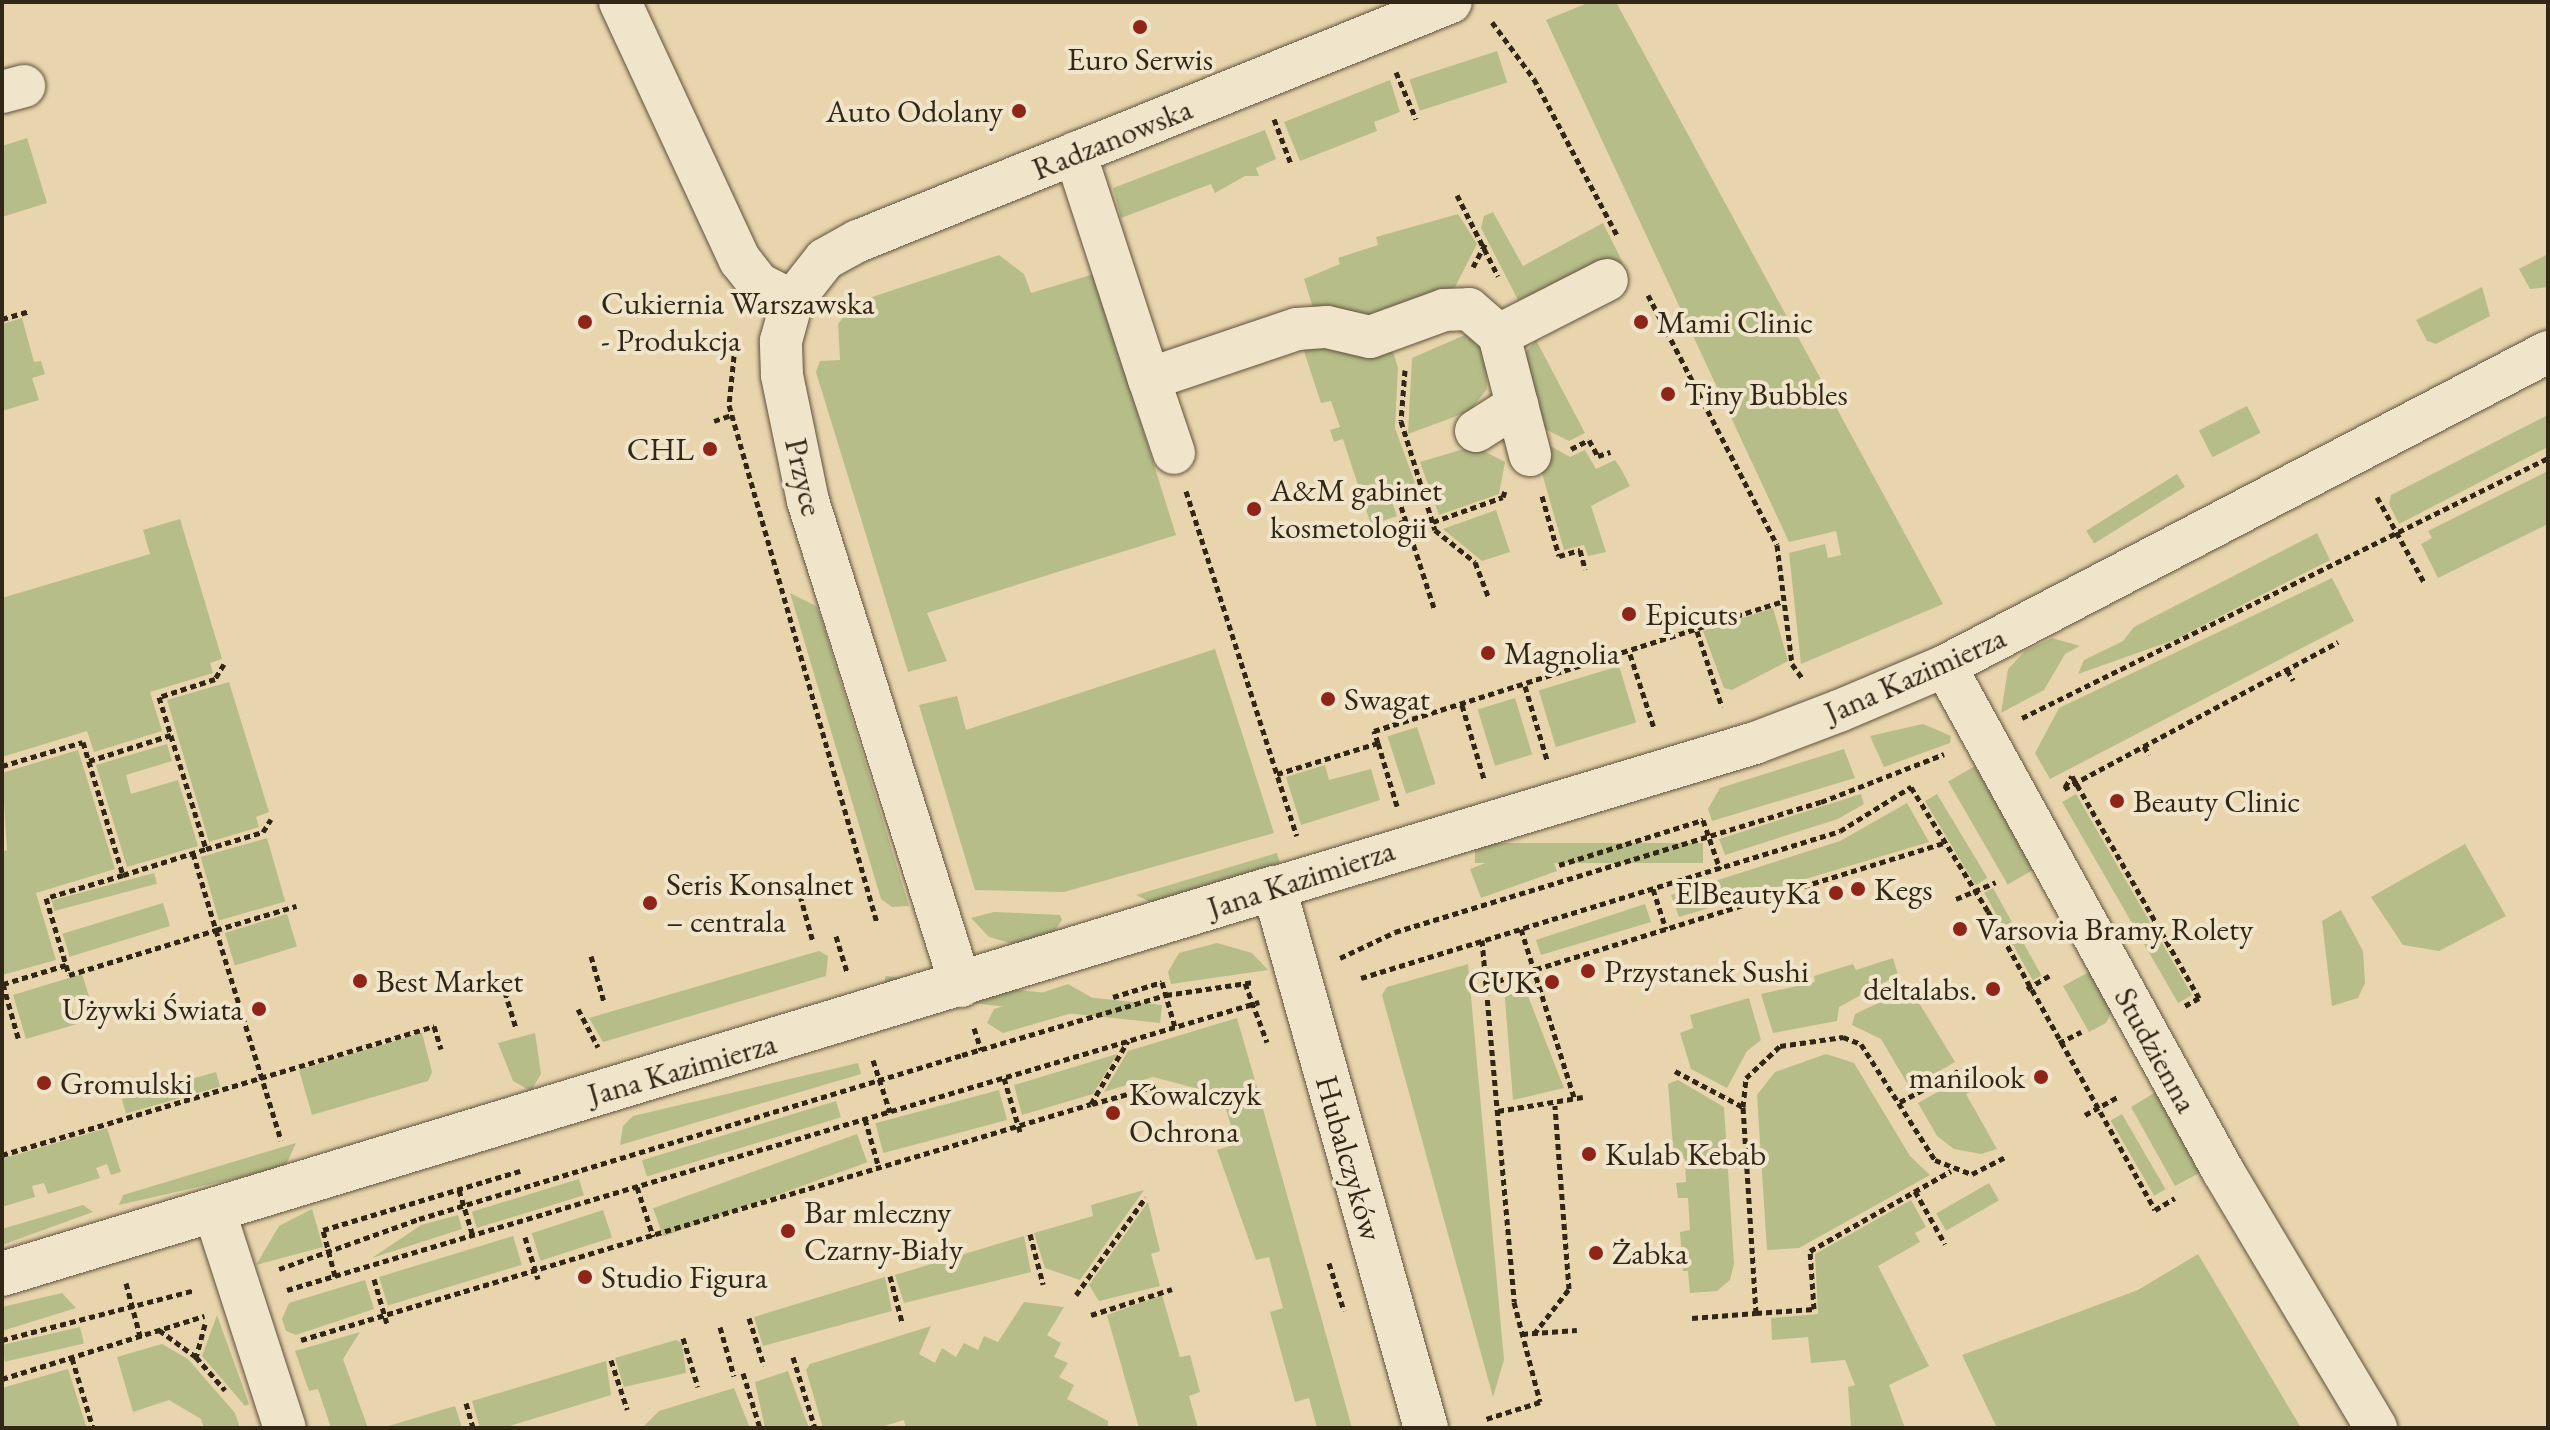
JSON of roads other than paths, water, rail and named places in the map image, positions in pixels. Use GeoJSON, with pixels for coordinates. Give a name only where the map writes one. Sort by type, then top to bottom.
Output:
{"type":"FeatureCollection","features":[{"type":"Feature","properties":{"kind":"street"},"geometry":{"type":"LineString","coordinates":[[620,2],[740,260],[776,292]]}},
{"type":"Feature","properties":{"kind":"street","name":"Radzanowska"},"geometry":{"type":"LineString","coordinates":[[776,292],[858,241],[1451,2]]}},
{"type":"Feature","properties":{"kind":"street"},"geometry":{"type":"LineString","coordinates":[[1075,153],[1174,453]]}},
{"type":"Feature","properties":{"kind":"street"},"geometry":{"type":"LineString","coordinates":[[1508,330],[1626,274]]}},
{"type":"Feature","properties":{"kind":"street","name":"Przyce"},"geometry":{"type":"LineString","coordinates":[[776,292],[782,375],[808,501],[961,986]]}},
{"type":"Feature","properties":{"kind":"street"},"geometry":{"type":"LineString","coordinates":[[1149,379],[1297,329],[1327,327],[1370,337],[1457,308],[1481,314],[1508,330]]}},
{"type":"Feature","properties":{"kind":"street"},"geometry":{"type":"LineString","coordinates":[[1508,330],[1517,405],[1530,455]]}},
{"type":"Feature","properties":{"kind":"street","name":"Jana Kazimierza"},"geometry":{"type":"LineString","coordinates":[[2,1274],[1755,743],[1945,666],[2548,352]]}},
{"type":"Feature","properties":{"kind":"street"},"geometry":{"type":"LineString","coordinates":[[1476,431],[1517,405]]}},
{"type":"Feature","properties":{"kind":"street","name":"Studzienna"},"geometry":{"type":"LineString","coordinates":[[1945,666],[2223,1171],[2376,1428]]}},
{"type":"Feature","properties":{"kind":"street","name":"Hubalczyków"},"geometry":{"type":"LineString","coordinates":[[1274,888],[1426,1428]]}},
{"type":"Feature","properties":{"kind":"street"},"geometry":{"type":"LineString","coordinates":[[214,1210],[285,1428]]}},
{"type":"Feature","properties":{"kind":"place","name":"Euro Serwis"},"geometry":{"type":"Point","coordinates":[1140,27]}},
{"type":"Feature","properties":{"kind":"place","name":"Auto Odolany"},"geometry":{"type":"Point","coordinates":[1019,111]}},
{"type":"Feature","properties":{"kind":"place","name":"Cukiernia Warszawska - Produkcja"},"geometry":{"type":"Point","coordinates":[585,322]}},
{"type":"Feature","properties":{"kind":"place","name":"Mami Clinic"},"geometry":{"type":"Point","coordinates":[1641,322]}},
{"type":"Feature","properties":{"kind":"place","name":"Tiny Bubbles"},"geometry":{"type":"Point","coordinates":[1668,394]}},
{"type":"Feature","properties":{"kind":"place","name":"CHL"},"geometry":{"type":"Point","coordinates":[710,449]}},
{"type":"Feature","properties":{"kind":"place","name":"A&M gabinet kosmetologii"},"geometry":{"type":"Point","coordinates":[1254,509]}},
{"type":"Feature","properties":{"kind":"place","name":"Epicuts"},"geometry":{"type":"Point","coordinates":[1629,614]}},
{"type":"Feature","properties":{"kind":"place","name":"Magnolia"},"geometry":{"type":"Point","coordinates":[1488,653]}},
{"type":"Feature","properties":{"kind":"place","name":"Swagat"},"geometry":{"type":"Point","coordinates":[1328,699]}},
{"type":"Feature","properties":{"kind":"place","name":"Beauty Clinic"},"geometry":{"type":"Point","coordinates":[2117,801]}},
{"type":"Feature","properties":{"kind":"place","name":"Kegs"},"geometry":{"type":"Point","coordinates":[1858,889]}},
{"type":"Feature","properties":{"kind":"place","name":"ElBeautyKa"},"geometry":{"type":"Point","coordinates":[1836,893]}},
{"type":"Feature","properties":{"kind":"place","name":"Seris Konsalnet – centrala"},"geometry":{"type":"Point","coordinates":[650,903]}},
{"type":"Feature","properties":{"kind":"place","name":"Varsovia Bramy Rolety"},"geometry":{"type":"Point","coordinates":[1960,929]}},
{"type":"Feature","properties":{"kind":"place","name":"Przystanek Sushi"},"geometry":{"type":"Point","coordinates":[1588,971]}},
{"type":"Feature","properties":{"kind":"place","name":"Best Market"},"geometry":{"type":"Point","coordinates":[360,981]}},
{"type":"Feature","properties":{"kind":"place","name":"CUK"},"geometry":{"type":"Point","coordinates":[1552,982]}},
{"type":"Feature","properties":{"kind":"place","name":"deltalabs."},"geometry":{"type":"Point","coordinates":[1993,989]}},
{"type":"Feature","properties":{"kind":"place","name":"Używki Świata"},"geometry":{"type":"Point","coordinates":[259,1009]}},
{"type":"Feature","properties":{"kind":"place","name":"manilook"},"geometry":{"type":"Point","coordinates":[2041,1077]}},
{"type":"Feature","properties":{"kind":"place","name":"Gromulski"},"geometry":{"type":"Point","coordinates":[44,1083]}},
{"type":"Feature","properties":{"kind":"place","name":"Kowalczyk Ochrona"},"geometry":{"type":"Point","coordinates":[1113,1113]}},
{"type":"Feature","properties":{"kind":"place","name":"Kulab Kebab"},"geometry":{"type":"Point","coordinates":[1589,1154]}},
{"type":"Feature","properties":{"kind":"place","name":"Bar mleczny Czarny-Biały"},"geometry":{"type":"Point","coordinates":[788,1231]}},
{"type":"Feature","properties":{"kind":"place","name":"Żabka"},"geometry":{"type":"Point","coordinates":[1596,1253]}},
{"type":"Feature","properties":{"kind":"place","name":"Studio Figura"},"geometry":{"type":"Point","coordinates":[585,1277]}}]}
